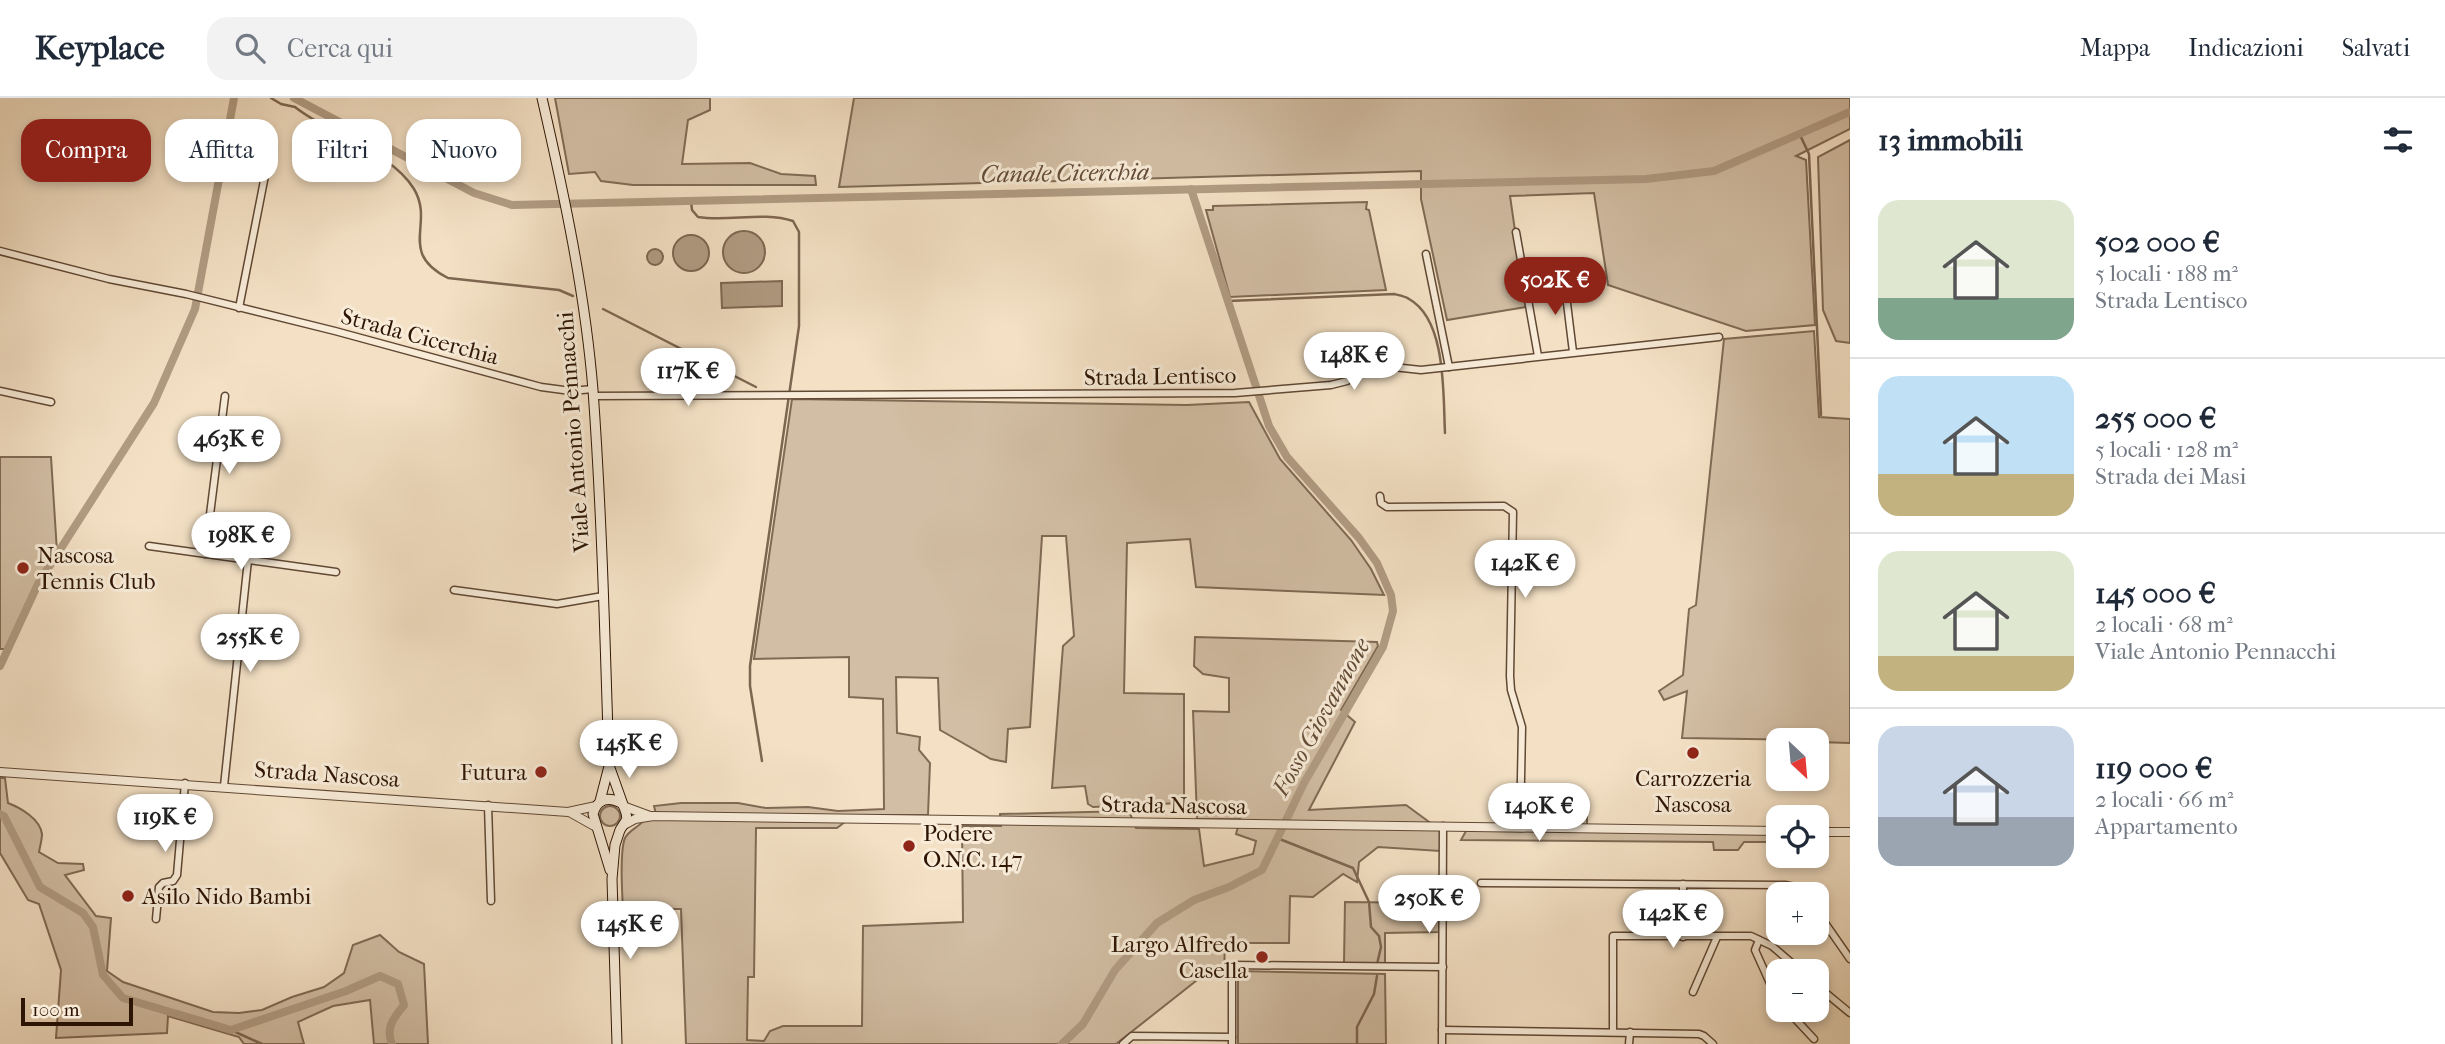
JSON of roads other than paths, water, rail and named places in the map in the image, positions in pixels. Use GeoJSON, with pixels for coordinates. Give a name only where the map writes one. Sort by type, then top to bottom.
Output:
{"type":"FeatureCollection","features":[{"type":"Feature","properties":{"kind":"main road","name":"Viale Antonio Pennacchi"},"geometry":{"type":"LineString","coordinates":[[542,98],[569,219],[593,392],[609,766],[622,805]]}},
{"type":"Feature","properties":{"kind":"main road","name":"Viale Antonio Pennacchi"},"geometry":{"type":"LineString","coordinates":[[598,804],[609,766]]}},
{"type":"Feature","properties":{"kind":"main road"},"geometry":{"type":"LineString","coordinates":[[612,879],[604,844],[593,814],[598,804],[610,799],[622,805],[627,819],[615,845],[612,879],[617,1044]]}},
{"type":"Feature","properties":{"kind":"main road"},"geometry":{"type":"LineString","coordinates":[[596,827],[610,833],[622,827]]}},
{"type":"Feature","properties":{"kind":"street"},"geometry":{"type":"LineString","coordinates":[[239,308],[264,182]]}},
{"type":"Feature","properties":{"kind":"street"},"geometry":{"type":"LineString","coordinates":[[1516,232],[1538,356]]}},
{"type":"Feature","properties":{"kind":"street","name":"Strada Cicerchia"},"geometry":{"type":"LineString","coordinates":[[0,251],[335,331],[541,387],[593,392]]}},
{"type":"Feature","properties":{"kind":"street"},"geometry":{"type":"LineString","coordinates":[[1426,254],[1449,367]]}},
{"type":"Feature","properties":{"kind":"street"},"geometry":{"type":"LineString","coordinates":[[1564,279],[1573,352]]}},
{"type":"Feature","properties":{"kind":"street","name":"Strada Lentisco"},"geometry":{"type":"LineString","coordinates":[[593,392],[974,396],[1247,393],[1338,384],[1372,365],[1411,371],[1437,369],[1719,337]]}},
{"type":"Feature","properties":{"kind":"street"},"geometry":{"type":"LineString","coordinates":[[0,391],[51,402]]}},
{"type":"Feature","properties":{"kind":"street"},"geometry":{"type":"LineString","coordinates":[[205,554],[225,396]]}},
{"type":"Feature","properties":{"kind":"street"},"geometry":{"type":"LineString","coordinates":[[1380,496],[1381,503],[1387,507],[1504,506],[1513,512],[1510,676],[1511,690],[1522,727],[1520,828]]}},
{"type":"Feature","properties":{"kind":"street"},"geometry":{"type":"LineString","coordinates":[[149,546],[336,572]]}},
{"type":"Feature","properties":{"kind":"street"},"geometry":{"type":"LineString","coordinates":[[224,786],[248,560]]}},
{"type":"Feature","properties":{"kind":"street"},"geometry":{"type":"LineString","coordinates":[[454,590],[552,604],[566,604],[603,596]]}},
{"type":"Feature","properties":{"kind":"street","name":"Strada Nascosa"},"geometry":{"type":"LineString","coordinates":[[0,772],[568,811],[598,804]]}},
{"type":"Feature","properties":{"kind":"street"},"geometry":{"type":"LineString","coordinates":[[156,919],[159,887],[163,883],[173,881],[177,875],[185,783]]}},
{"type":"Feature","properties":{"kind":"street"},"geometry":{"type":"LineString","coordinates":[[488,805],[491,901]]}},
{"type":"Feature","properties":{"kind":"street","name":"Strada Nascosa"},"geometry":{"type":"LineString","coordinates":[[622,805],[653,817]]}},
{"type":"Feature","properties":{"kind":"street","name":"Strada Nascosa"},"geometry":{"type":"LineString","coordinates":[[568,811],[596,827]]}},
{"type":"Feature","properties":{"kind":"street","name":"Strada Nascosa"},"geometry":{"type":"LineString","coordinates":[[622,827],[630,821],[653,817],[1766,831]]}},
{"type":"Feature","properties":{"kind":"street"},"geometry":{"type":"LineString","coordinates":[[1443,826],[1443,1044]]}},
{"type":"Feature","properties":{"kind":"street"},"geometry":{"type":"LineString","coordinates":[[1829,832],[1850,832]]}},
{"type":"Feature","properties":{"kind":"street"},"geometry":{"type":"LineString","coordinates":[[1481,883],[1766,885]]}},
{"type":"Feature","properties":{"kind":"street"},"geometry":{"type":"LineString","coordinates":[[1683,884],[1683,937]]}},
{"type":"Feature","properties":{"kind":"street"},"geometry":{"type":"LineString","coordinates":[[1389,897],[1443,898]]}},
{"type":"Feature","properties":{"kind":"street"},"geometry":{"type":"LineString","coordinates":[[1829,929],[1850,959]]}},
{"type":"Feature","properties":{"kind":"street"},"geometry":{"type":"LineString","coordinates":[[1613,1032],[1613,936],[1751,936],[1772,946],[1787,959]]}},
{"type":"Feature","properties":{"kind":"street"},"geometry":{"type":"LineString","coordinates":[[1693,992],[1717,936]]}},
{"type":"Feature","properties":{"kind":"street"},"geometry":{"type":"LineString","coordinates":[[1759,940],[1755,950],[1766,974]]}},
{"type":"Feature","properties":{"kind":"street"},"geometry":{"type":"LineString","coordinates":[[1123,1044],[1132,1036],[1232,1041],[1232,965],[1443,967]]}},
{"type":"Feature","properties":{"kind":"street"},"geometry":{"type":"LineString","coordinates":[[1829,996],[1850,1013]]}},
{"type":"Feature","properties":{"kind":"street"},"geometry":{"type":"LineString","coordinates":[[1798,1022],[1814,1039]]}},
{"type":"Feature","properties":{"kind":"street"},"geometry":{"type":"LineString","coordinates":[[1443,1030],[1699,1034],[1713,1044]]}},
{"type":"Feature","properties":{"kind":"street"},"geometry":{"type":"LineString","coordinates":[[1629,1044],[1630,1032]]}},
{"type":"Feature","properties":{"kind":"waterway"},"geometry":{"type":"LineString","coordinates":[[0,666],[38,584],[154,403],[195,309],[234,98]]}},
{"type":"Feature","properties":{"kind":"waterway"},"geometry":{"type":"LineString","coordinates":[[271,98],[281,104],[295,107],[376,154],[404,176],[414,189],[419,202],[420,248],[424,258],[448,278],[559,290],[573,296]]}},
{"type":"Feature","properties":{"kind":"waterway","name":"Canale Cicerchia"},"geometry":{"type":"LineString","coordinates":[[294,98],[474,193],[512,205],[1646,179],[1714,171],[1850,112]]}},
{"type":"Feature","properties":{"kind":"waterway"},"geometry":{"type":"LineString","coordinates":[[1800,135],[1809,154],[1821,415]]}},
{"type":"Feature","properties":{"kind":"waterway","name":"Fosso Giovannone"},"geometry":{"type":"LineString","coordinates":[[1062,1044],[1083,1024],[1115,970],[1157,923],[1194,900],[1229,887],[1262,870],[1304,783],[1383,647],[1393,611],[1391,595],[1377,563],[1359,538],[1287,457],[1269,426],[1191,189]]}},
{"type":"Feature","properties":{"kind":"waterway"},"geometry":{"type":"LineString","coordinates":[[691,201],[692,210],[698,217],[782,218],[793,221],[799,232],[799,326],[750,666],[750,686],[762,761]]}},
{"type":"Feature","properties":{"kind":"waterway"},"geometry":{"type":"LineString","coordinates":[[1228,301],[1394,294],[1407,298],[1421,309],[1437,341],[1443,380],[1445,433]]}},
{"type":"Feature","properties":{"kind":"waterway"},"geometry":{"type":"LineString","coordinates":[[603,309],[756,387]]}},
{"type":"Feature","properties":{"kind":"waterway"},"geometry":{"type":"LineString","coordinates":[[0,814],[4,816],[40,887],[83,913],[93,927],[103,975],[123,998],[231,1030],[346,991],[380,976],[398,984],[404,1005],[390,1028],[392,1044]]}},
{"type":"Feature","properties":{"kind":"waterway"},"geometry":{"type":"LineString","coordinates":[[1277,838],[1353,868],[1369,902],[1371,927],[1379,936],[1381,947],[1377,964]]}},
{"type":"Feature","properties":{"kind":"waterway"},"geometry":{"type":"LineString","coordinates":[[1357,1044],[1357,1027],[1374,994],[1377,976]]}},
{"type":"Feature","properties":{"kind":"waterway"},"geometry":{"type":"LineString","coordinates":[[231,1030],[262,1044]]}},
{"type":"Feature","properties":{"kind":"place","name":"Nascosa Tennis Club"},"geometry":{"type":"Point","coordinates":[23,568]}},
{"type":"Feature","properties":{"kind":"place","name":"Carrozzeria Nascosa"},"geometry":{"type":"Point","coordinates":[1693,753]}},
{"type":"Feature","properties":{"kind":"place","name":"Futura"},"geometry":{"type":"Point","coordinates":[541,772]}},
{"type":"Feature","properties":{"kind":"place","name":"Podere O.N.C. 147"},"geometry":{"type":"Point","coordinates":[909,846]}},
{"type":"Feature","properties":{"kind":"place","name":"Asilo Nido Bambi"},"geometry":{"type":"Point","coordinates":[128,896]}},
{"type":"Feature","properties":{"kind":"place","name":"Largo Alfredo Casella"},"geometry":{"type":"Point","coordinates":[1262,957]}}]}
